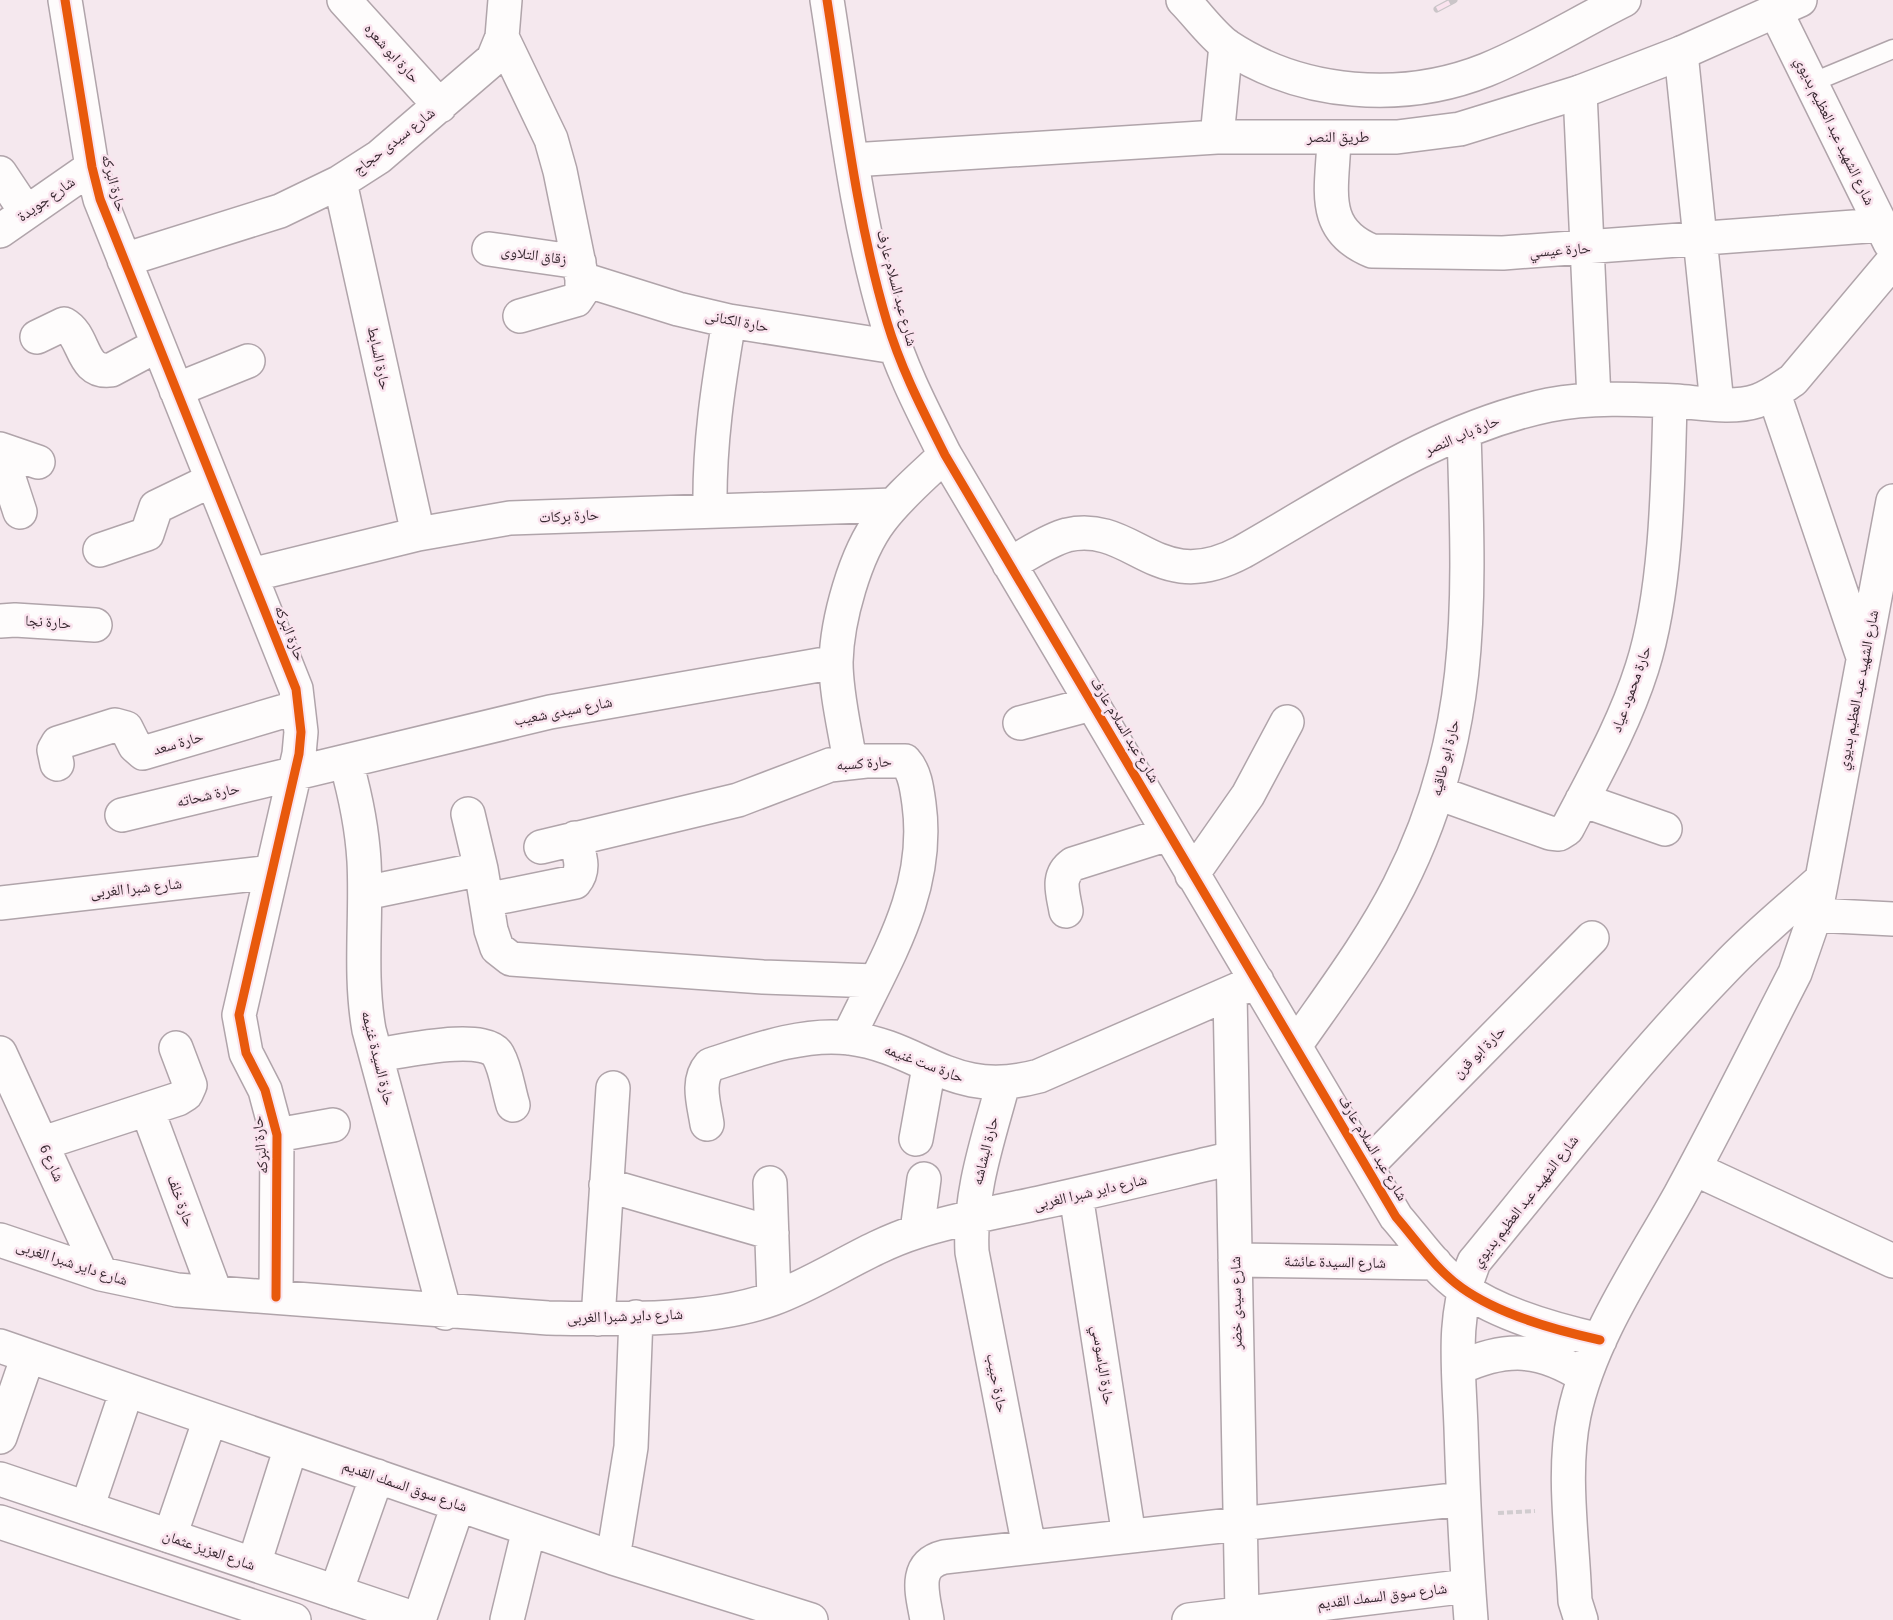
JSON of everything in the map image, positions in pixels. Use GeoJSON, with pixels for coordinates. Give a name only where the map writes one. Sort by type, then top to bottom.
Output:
{"type":"FeatureCollection","features":[{"type":"Feature","properties":{"kind":"street","name":"حارة البركه"},"geometry":{"type":"LineString","coordinates":[[65,0],[92,166],[111,230],[289,669],[298,707],[301,732],[293,775],[239,1015],[240,1035],[264,1090],[277,1135],[279,1169],[276,1297]]}},
{"type":"Feature","properties":{"kind":"street","name":"حارة ابو شعره"},"geometry":{"type":"LineString","coordinates":[[344,0],[440,106]]}},
{"type":"Feature","properties":{"kind":"street","name":"شارع سيدى حجاج"},"geometry":{"type":"LineString","coordinates":[[124,260],[280,211],[340,182],[379,157],[486,68],[499,49],[505,0]]}},
{"type":"Feature","properties":{"kind":"street","name":"شارع عبد السلام عارف"},"geometry":{"type":"LineString","coordinates":[[827,0],[852,160],[872,261],[895,347],[908,379],[945,455],[1192,875],[1243,987],[1295,1046],[1396,1217],[1435,1263],[1463,1288],[1529,1320],[1600,1340]]}},
{"type":"Feature","properties":{"kind":"street"},"geometry":{"type":"LineString","coordinates":[[1183,0],[1226,45],[1266,67],[1308,82],[1353,90],[1398,90],[1443,84],[1486,70],[1624,0]]}},
{"type":"Feature","properties":{"kind":"street","name":"طريق النصر"},"geometry":{"type":"LineString","coordinates":[[852,160],[1217,137],[1397,137],[1460,129],[1580,92],[1681,53],[1788,6]]}},
{"type":"Feature","properties":{"kind":"street","name":"شارع الشهيد عبد العظيم بديوي"},"geometry":{"type":"LineString","coordinates":[[1788,6],[1811,83],[1887,238]]}},
{"type":"Feature","properties":{"kind":"street"},"geometry":{"type":"LineString","coordinates":[[502,37],[550,139],[560,171],[580,270],[582,291],[576,300],[519,316]]}},
{"type":"Feature","properties":{"kind":"street"},"geometry":{"type":"LineString","coordinates":[[1217,137],[1226,45]]}},
{"type":"Feature","properties":{"kind":"street"},"geometry":{"type":"LineString","coordinates":[[1681,53],[1717,404]]}},
{"type":"Feature","properties":{"kind":"street"},"geometry":{"type":"LineString","coordinates":[[1580,92],[1594,399]]}},
{"type":"Feature","properties":{"kind":"street","name":"حارة عيسي"},"geometry":{"type":"LineString","coordinates":[[1334,138],[1333,217],[1342,233],[1355,244],[1372,251],[1439,254],[1587,248],[1700,240],[1887,238]]}},
{"type":"Feature","properties":{"kind":"street","name":"شارع جويدة"},"geometry":{"type":"LineString","coordinates":[[0,231],[92,166]]}},
{"type":"Feature","properties":{"kind":"street"},"geometry":{"type":"LineString","coordinates":[[0,174],[26,212]]}},
{"type":"Feature","properties":{"kind":"street","name":"حارة السابط"},"geometry":{"type":"LineString","coordinates":[[340,182],[418,534]]}},
{"type":"Feature","properties":{"kind":"street","name":"زقاق التلاوى"},"geometry":{"type":"LineString","coordinates":[[489,249],[580,270]]}},
{"type":"Feature","properties":{"kind":"street","name":"حارة باب النصر"},"geometry":{"type":"LineString","coordinates":[[1010,564],[1066,535],[1085,534],[1123,543],[1162,563],[1182,567],[1203,567],[1223,562],[1413,455],[1506,416],[1549,405],[1594,399],[1736,405],[1756,401],[1774,394],[1792,380],[1893,261]]}},
{"type":"Feature","properties":{"kind":"street","name":"حارة الكنانى"},"geometry":{"type":"LineString","coordinates":[[580,270],[678,309],[729,321],[895,347]]}},
{"type":"Feature","properties":{"kind":"street"},"geometry":{"type":"LineString","coordinates":[[710,510],[712,420],[729,321]]}},
{"type":"Feature","properties":{"kind":"street"},"geometry":{"type":"LineString","coordinates":[[37,337],[64,324],[72,330],[89,363],[103,371],[111,370],[158,345]]}},
{"type":"Feature","properties":{"kind":"street"},"geometry":{"type":"LineString","coordinates":[[176,390],[248,361]]}},
{"type":"Feature","properties":{"kind":"street"},"geometry":{"type":"LineString","coordinates":[[1774,394],[1874,649]]}},
{"type":"Feature","properties":{"kind":"street","name":"حارة محمود عياد"},"geometry":{"type":"LineString","coordinates":[[1438,793],[1550,833],[1559,834],[1567,829],[1630,704],[1652,629],[1668,478],[1670,401]]}},
{"type":"Feature","properties":{"kind":"street","name":"حارة ابو طاقيه"},"geometry":{"type":"LineString","coordinates":[[1295,1046],[1374,930],[1403,877],[1438,793],[1453,735],[1461,688],[1468,616],[1464,433]]}},
{"type":"Feature","properties":{"kind":"street"},"geometry":{"type":"LineString","coordinates":[[0,450],[38,462]]}},
{"type":"Feature","properties":{"kind":"street"},"geometry":{"type":"LineString","coordinates":[[0,450],[20,512]]}},
{"type":"Feature","properties":{"kind":"street"},"geometry":{"type":"LineString","coordinates":[[850,762],[836,662],[843,614],[855,574],[871,536],[893,505],[945,455]]}},
{"type":"Feature","properties":{"kind":"street"},"geometry":{"type":"LineString","coordinates":[[100,550],[147,534],[156,507],[212,480]]}},
{"type":"Feature","properties":{"kind":"street","name":"شارع الشهيد عبد العظيم بديوي"},"geometry":{"type":"LineString","coordinates":[[1581,1620],[1575,1601],[1569,1459],[1574,1415],[1584,1376],[1600,1340],[1695,1169],[1795,974],[1815,915],[1874,649],[1893,501]]}},
{"type":"Feature","properties":{"kind":"street","name":"حارة بركات"},"geometry":{"type":"LineString","coordinates":[[251,575],[418,534],[510,518],[893,505]]}},
{"type":"Feature","properties":{"kind":"street","name":"حارة نجا"},"geometry":{"type":"LineString","coordinates":[[0,621],[95,625]]}},
{"type":"Feature","properties":{"kind":"street","name":"شارع سيدى شعيب"},"geometry":{"type":"LineString","coordinates":[[293,775],[550,712],[836,662]]}},
{"type":"Feature","properties":{"kind":"street"},"geometry":{"type":"LineString","coordinates":[[1020,723],[1092,704]]}},
{"type":"Feature","properties":{"kind":"street","name":"حارة سعد"},"geometry":{"type":"LineString","coordinates":[[57,764],[54,750],[58,743],[115,725],[126,728],[135,746],[143,753],[298,707]]}},
{"type":"Feature","properties":{"kind":"street"},"geometry":{"type":"LineString","coordinates":[[1192,875],[1248,795],[1287,722]]}},
{"type":"Feature","properties":{"kind":"street","name":"حارة كسبه"},"geometry":{"type":"LineString","coordinates":[[541,847],[738,800],[779,786],[798,776],[850,762],[905,761],[913,776],[922,823],[922,845],[915,890],[848,1038]]}},
{"type":"Feature","properties":{"kind":"street","name":"حارة السيدة غنيمه"},"geometry":{"type":"LineString","coordinates":[[346,762],[362,829],[365,893],[363,985],[369,1030],[445,1312]]}},
{"type":"Feature","properties":{"kind":"street","name":"حارة شحاته"},"geometry":{"type":"LineString","coordinates":[[122,815],[293,775]]}},
{"type":"Feature","properties":{"kind":"street"},"geometry":{"type":"LineString","coordinates":[[1582,800],[1665,829]]}},
{"type":"Feature","properties":{"kind":"street"},"geometry":{"type":"LineString","coordinates":[[468,814],[497,948],[511,959],[763,977],[875,981]]}},
{"type":"Feature","properties":{"kind":"street"},"geometry":{"type":"LineString","coordinates":[[1066,911],[1062,877],[1066,869],[1073,864],[1168,834]]}},
{"type":"Feature","properties":{"kind":"street"},"geometry":{"type":"LineString","coordinates":[[365,893],[483,884],[575,882],[581,875],[582,866],[575,838]]}},
{"type":"Feature","properties":{"kind":"street","name":"شارع شبرا الغربى"},"geometry":{"type":"LineString","coordinates":[[0,903],[272,872]]}},
{"type":"Feature","properties":{"kind":"street","name":"شارع الشهيد عبد العظيم بديوي"},"geometry":{"type":"LineString","coordinates":[[1472,1620],[1463,1507],[1457,1328],[1463,1288],[1474,1262],[1597,1109],[1726,966],[1822,879]]}},
{"type":"Feature","properties":{"kind":"street"},"geometry":{"type":"LineString","coordinates":[[1815,915],[1893,919]]}},
{"type":"Feature","properties":{"kind":"street","name":"حارة ابو قرن"},"geometry":{"type":"LineString","coordinates":[[1366,1166],[1592,938]]}},
{"type":"Feature","properties":{"kind":"street","name":"حارة ست غنيمه"},"geometry":{"type":"LineString","coordinates":[[707,1124],[702,1084],[703,1073],[710,1065],[810,1038],[848,1038],[879,1045],[929,1067],[965,1079],[1003,1084],[1039,1076],[1243,987]]}},
{"type":"Feature","properties":{"kind":"street","name":"شارع سيدى خضر"},"geometry":{"type":"LineString","coordinates":[[1242,1613],[1233,1158],[1243,987]]}},
{"type":"Feature","properties":{"kind":"street"},"geometry":{"type":"LineString","coordinates":[[376,1055],[478,1043],[498,1054],[513,1105]]}},
{"type":"Feature","properties":{"kind":"street"},"geometry":{"type":"LineString","coordinates":[[43,1143],[178,1099],[186,1094],[190,1085],[176,1048]]}},
{"type":"Feature","properties":{"kind":"street","name":"شارع 6"},"geometry":{"type":"LineString","coordinates":[[0,1053],[7,1083],[43,1143],[101,1274]]}},
{"type":"Feature","properties":{"kind":"street"},"geometry":{"type":"LineString","coordinates":[[916,1139],[929,1067]]}},
{"type":"Feature","properties":{"kind":"street","name":"حارة البشاشه"},"geometry":{"type":"LineString","coordinates":[[970,1218],[1003,1084]]}},
{"type":"Feature","properties":{"kind":"street"},"geometry":{"type":"LineString","coordinates":[[598,1319],[613,1088]]}},
{"type":"Feature","properties":{"kind":"street","name":"حارة خلف"},"geometry":{"type":"LineString","coordinates":[[147,1109],[215,1292]]}},
{"type":"Feature","properties":{"kind":"street"},"geometry":{"type":"LineString","coordinates":[[277,1135],[333,1125]]}},
{"type":"Feature","properties":{"kind":"street","name":"شارع داير شبرا الغربى"},"geometry":{"type":"LineString","coordinates":[[0,1240],[101,1274],[177,1290],[445,1312],[598,1319],[718,1312],[774,1299],[852,1258],[917,1231],[1233,1158]]}},
{"type":"Feature","properties":{"kind":"street"},"geometry":{"type":"LineString","coordinates":[[1695,1169],[1893,1261]]}},
{"type":"Feature","properties":{"kind":"street"},"geometry":{"type":"LineString","coordinates":[[917,1231],[924,1179]]}},
{"type":"Feature","properties":{"kind":"street"},"geometry":{"type":"LineString","coordinates":[[770,1183],[774,1299]]}},
{"type":"Feature","properties":{"kind":"street"},"geometry":{"type":"LineString","coordinates":[[606,1185],[772,1233]]}},
{"type":"Feature","properties":{"kind":"street","name":"حارة الباسوسي"},"geometry":{"type":"LineString","coordinates":[[1076,1195],[1129,1536]]}},
{"type":"Feature","properties":{"kind":"street","name":"حارة حبيب"},"geometry":{"type":"LineString","coordinates":[[970,1218],[972,1252],[1029,1547]]}},
{"type":"Feature","properties":{"kind":"street","name":"شارع السيدة عائشة"},"geometry":{"type":"LineString","coordinates":[[1235,1260],[1435,1263]]}},
{"type":"Feature","properties":{"kind":"street"},"geometry":{"type":"LineString","coordinates":[[613,1558],[631,1447],[636,1317]]}},
{"type":"Feature","properties":{"kind":"street"},"geometry":{"type":"LineString","coordinates":[[0,1437],[14,1351]]}},
{"type":"Feature","properties":{"kind":"street","name":"شارع سوق السمك القديم"},"geometry":{"type":"LineString","coordinates":[[14,1351],[613,1558],[811,1620]]}},
{"type":"Feature","properties":{"kind":"street"},"geometry":{"type":"LineString","coordinates":[[1459,1368],[1483,1357],[1509,1352],[1536,1354],[1561,1362],[1584,1376]]}},
{"type":"Feature","properties":{"kind":"street"},"geometry":{"type":"LineString","coordinates":[[87,1508],[127,1390]]}},
{"type":"Feature","properties":{"kind":"street"},"geometry":{"type":"LineString","coordinates":[[170,1536],[210,1419]]}},
{"type":"Feature","properties":{"kind":"street"},"geometry":{"type":"LineString","coordinates":[[254,1564],[291,1447]]}},
{"type":"Feature","properties":{"kind":"street"},"geometry":{"type":"LineString","coordinates":[[336,1592],[377,1476]]}},
{"type":"Feature","properties":{"kind":"street","name":"شارع العزيز عثمان"},"geometry":{"type":"LineString","coordinates":[[0,1479],[419,1620]]}},
{"type":"Feature","properties":{"kind":"street"},"geometry":{"type":"LineString","coordinates":[[419,1620],[458,1505]]}},
{"type":"Feature","properties":{"kind":"street"},"geometry":{"type":"LineString","coordinates":[[927,1620],[921,1576],[926,1566],[934,1560],[1240,1523],[1463,1507]]}},
{"type":"Feature","properties":{"kind":"street"},"geometry":{"type":"LineString","coordinates":[[0,1522],[294,1620]]}},
{"type":"Feature","properties":{"kind":"street"},"geometry":{"type":"LineString","coordinates":[[507,1620],[529,1529]]}},
{"type":"Feature","properties":{"kind":"street","name":"شارع سوق السمك القديم"},"geometry":{"type":"LineString","coordinates":[[1189,1620],[1468,1586]]}},
{"type":"Feature","properties":{"kind":"lane"},"geometry":{"type":"LineString","coordinates":[[1811,83],[1893,49]]}},
{"type":"Feature","properties":{"kind":"path"},"geometry":{"type":"LineString","coordinates":[[1463,1507],[1570,1508]]}},
{"type":"Feature","properties":{"kind":"railway"},"geometry":{"type":"LineString","coordinates":[[1437,9],[1454,0]]}},
{"type":"Feature","properties":{"kind":"cycle path"},"geometry":{"type":"LineString","coordinates":[[65,0],[92,167],[100,199],[296,689],[301,732],[299,754],[239,1015],[246,1053],[265,1090],[277,1135],[276,1297]]}},
{"type":"Feature","properties":{"kind":"cycle path"},"geometry":{"type":"LineString","coordinates":[[827,0],[859,203],[876,283],[899,356],[945,455],[1396,1217],[1444,1273],[1477,1298],[1510,1314],[1600,1340]]}}]}
